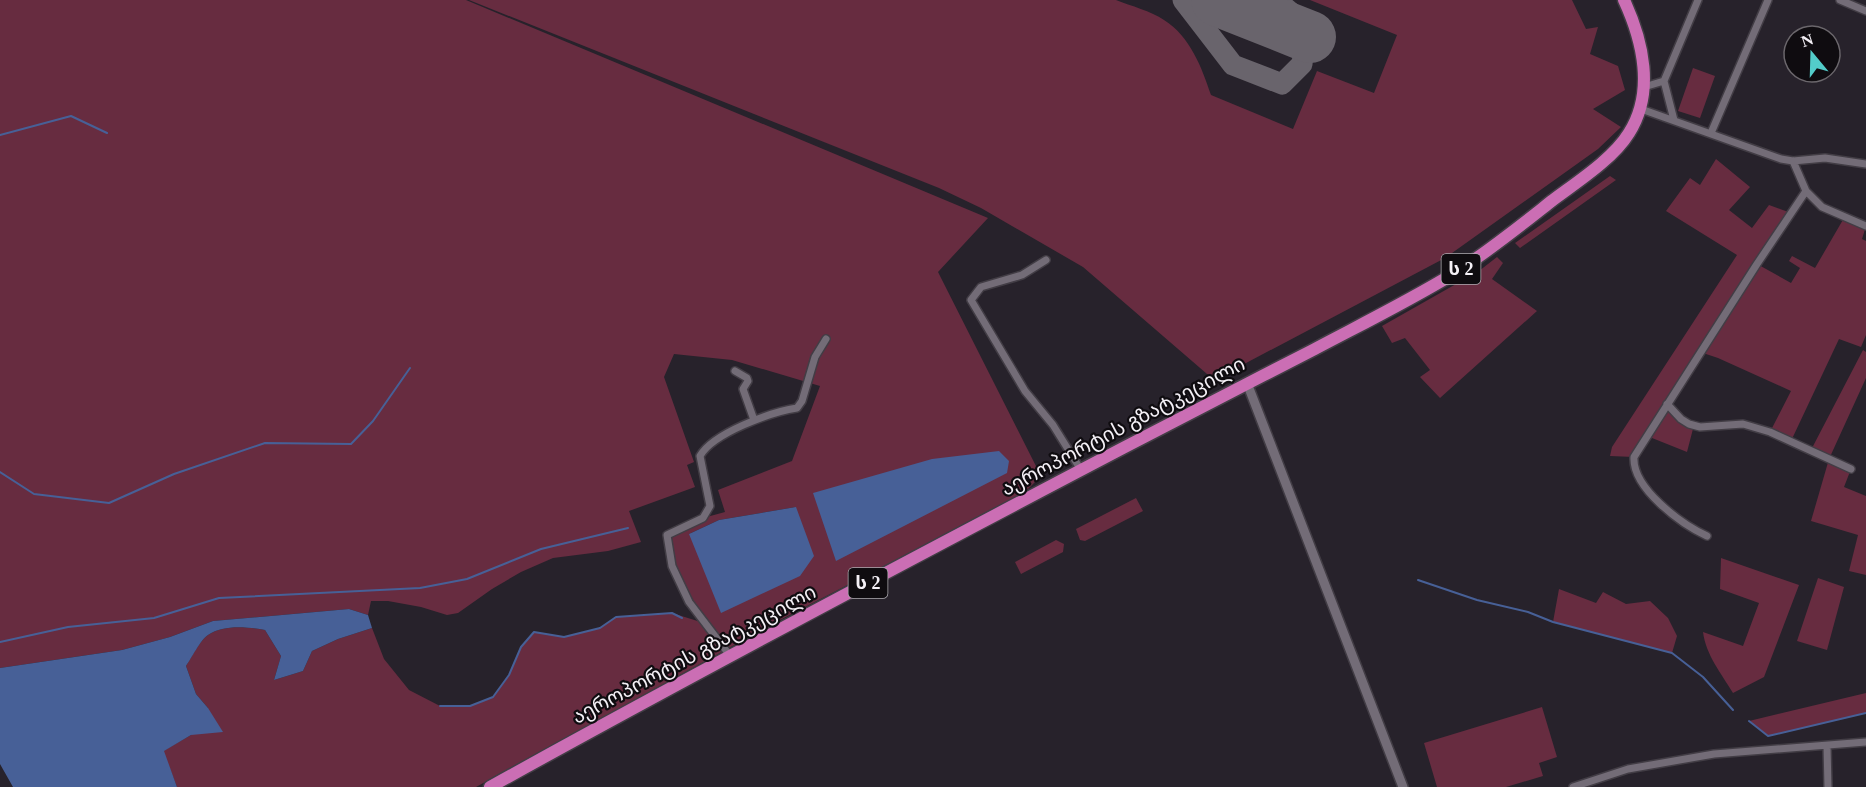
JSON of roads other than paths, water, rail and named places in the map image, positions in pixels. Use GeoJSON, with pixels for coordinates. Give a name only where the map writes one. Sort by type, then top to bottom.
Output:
{"type":"FeatureCollection","features":[{"type":"Feature","properties":{"kind":"highway","name":"აეროპორტის გზატკეცილი"},"geometry":{"type":"LineString","coordinates":[[490,787],[620,715],[1452,275],[1596,167],[1629,134],[1641,109],[1644,69],[1632,17],[1624,0]]}},
{"type":"Feature","properties":{"kind":"street"},"geometry":{"type":"LineString","coordinates":[[1674,120],[1664,81],[1698,0]]}},
{"type":"Feature","properties":{"kind":"street"},"geometry":{"type":"LineString","coordinates":[[1711,133],[1768,0]]}},
{"type":"Feature","properties":{"kind":"street"},"geometry":{"type":"LineString","coordinates":[[1840,0],[1866,11]]}},
{"type":"Feature","properties":{"kind":"street"},"geometry":{"type":"LineString","coordinates":[[1644,87],[1664,81]]}},
{"type":"Feature","properties":{"kind":"street"},"geometry":{"type":"LineString","coordinates":[[1641,109],[1793,161],[1825,159],[1866,164]]}},
{"type":"Feature","properties":{"kind":"street"},"geometry":{"type":"LineString","coordinates":[[1793,161],[1806,191],[1822,207],[1866,226]]}},
{"type":"Feature","properties":{"kind":"street"},"geometry":{"type":"LineString","coordinates":[[1707,536],[1671,513],[1649,490],[1633,468],[1634,457],[1806,191]]}},
{"type":"Feature","properties":{"kind":"street"},"geometry":{"type":"LineString","coordinates":[[1046,260],[1022,275],[981,287],[971,300],[1025,391],[1053,425],[1081,470]]}},
{"type":"Feature","properties":{"kind":"street"},"geometry":{"type":"LineString","coordinates":[[730,657],[689,602],[672,566],[667,535],[703,518],[710,506],[700,456],[705,447],[754,420],[781,410],[797,408],[802,402],[815,357],[826,339]]}},
{"type":"Feature","properties":{"kind":"street"},"geometry":{"type":"LineString","coordinates":[[735,371],[747,378],[748,381],[743,389],[754,420]]}},
{"type":"Feature","properties":{"kind":"street"},"geometry":{"type":"LineString","coordinates":[[1247,383],[1403,787]]}},
{"type":"Feature","properties":{"kind":"street"},"geometry":{"type":"LineString","coordinates":[[1667,404],[1680,419],[1689,424],[1700,427],[1743,424],[1770,432],[1851,469]]}},
{"type":"Feature","properties":{"kind":"street"},"geometry":{"type":"LineString","coordinates":[[1573,787],[1628,769],[1714,754],[1866,742]]}},
{"type":"Feature","properties":{"kind":"street"},"geometry":{"type":"LineString","coordinates":[[1827,746],[1828,787]]}},
{"type":"Feature","properties":{"kind":"water"},"geometry":{"type":"Polygon","coordinates":[[[999,451],[1009,461],[1007,473],[836,561],[813,493],[932,459],[999,451]]]}},
{"type":"Feature","properties":{"kind":"water"},"geometry":{"type":"Polygon","coordinates":[[[796,507],[814,556],[800,576],[721,613],[689,534],[719,520],[796,507]]]}},
{"type":"Feature","properties":{"kind":"water"},"geometry":{"type":"Polygon","coordinates":[[[349,609],[368,615],[372,628],[338,639],[312,651],[303,671],[274,680],[281,656],[265,630],[244,627],[229,628],[221,629],[205,637],[186,666],[196,694],[223,732],[191,735],[164,751],[177,787],[13,787],[0,764],[0,668],[122,650],[170,637],[213,621],[349,609]]]}},
{"type":"Feature","properties":{"kind":"waterway"},"geometry":{"type":"LineString","coordinates":[[0,135],[71,116],[107,133]]}},
{"type":"Feature","properties":{"kind":"waterway"},"geometry":{"type":"LineString","coordinates":[[0,472],[34,494],[109,503],[174,474],[265,443],[351,444],[373,421],[410,368]]}},
{"type":"Feature","properties":{"kind":"waterway"},"geometry":{"type":"LineString","coordinates":[[0,642],[68,627],[154,618],[219,598],[420,588],[467,579],[541,549],[628,528]]}},
{"type":"Feature","properties":{"kind":"waterway"},"geometry":{"type":"LineString","coordinates":[[1418,580],[1477,600],[1528,612],[1553,622],[1672,653],[1703,677],[1733,710]]}},
{"type":"Feature","properties":{"kind":"waterway"},"geometry":{"type":"LineString","coordinates":[[440,706],[470,706],[493,697],[509,675],[521,647],[534,632],[564,637],[600,628],[616,617],[672,613],[682,618]]}},
{"type":"Feature","properties":{"kind":"waterway"},"geometry":{"type":"LineString","coordinates":[[1749,721],[1768,736],[1866,713]]}}]}
